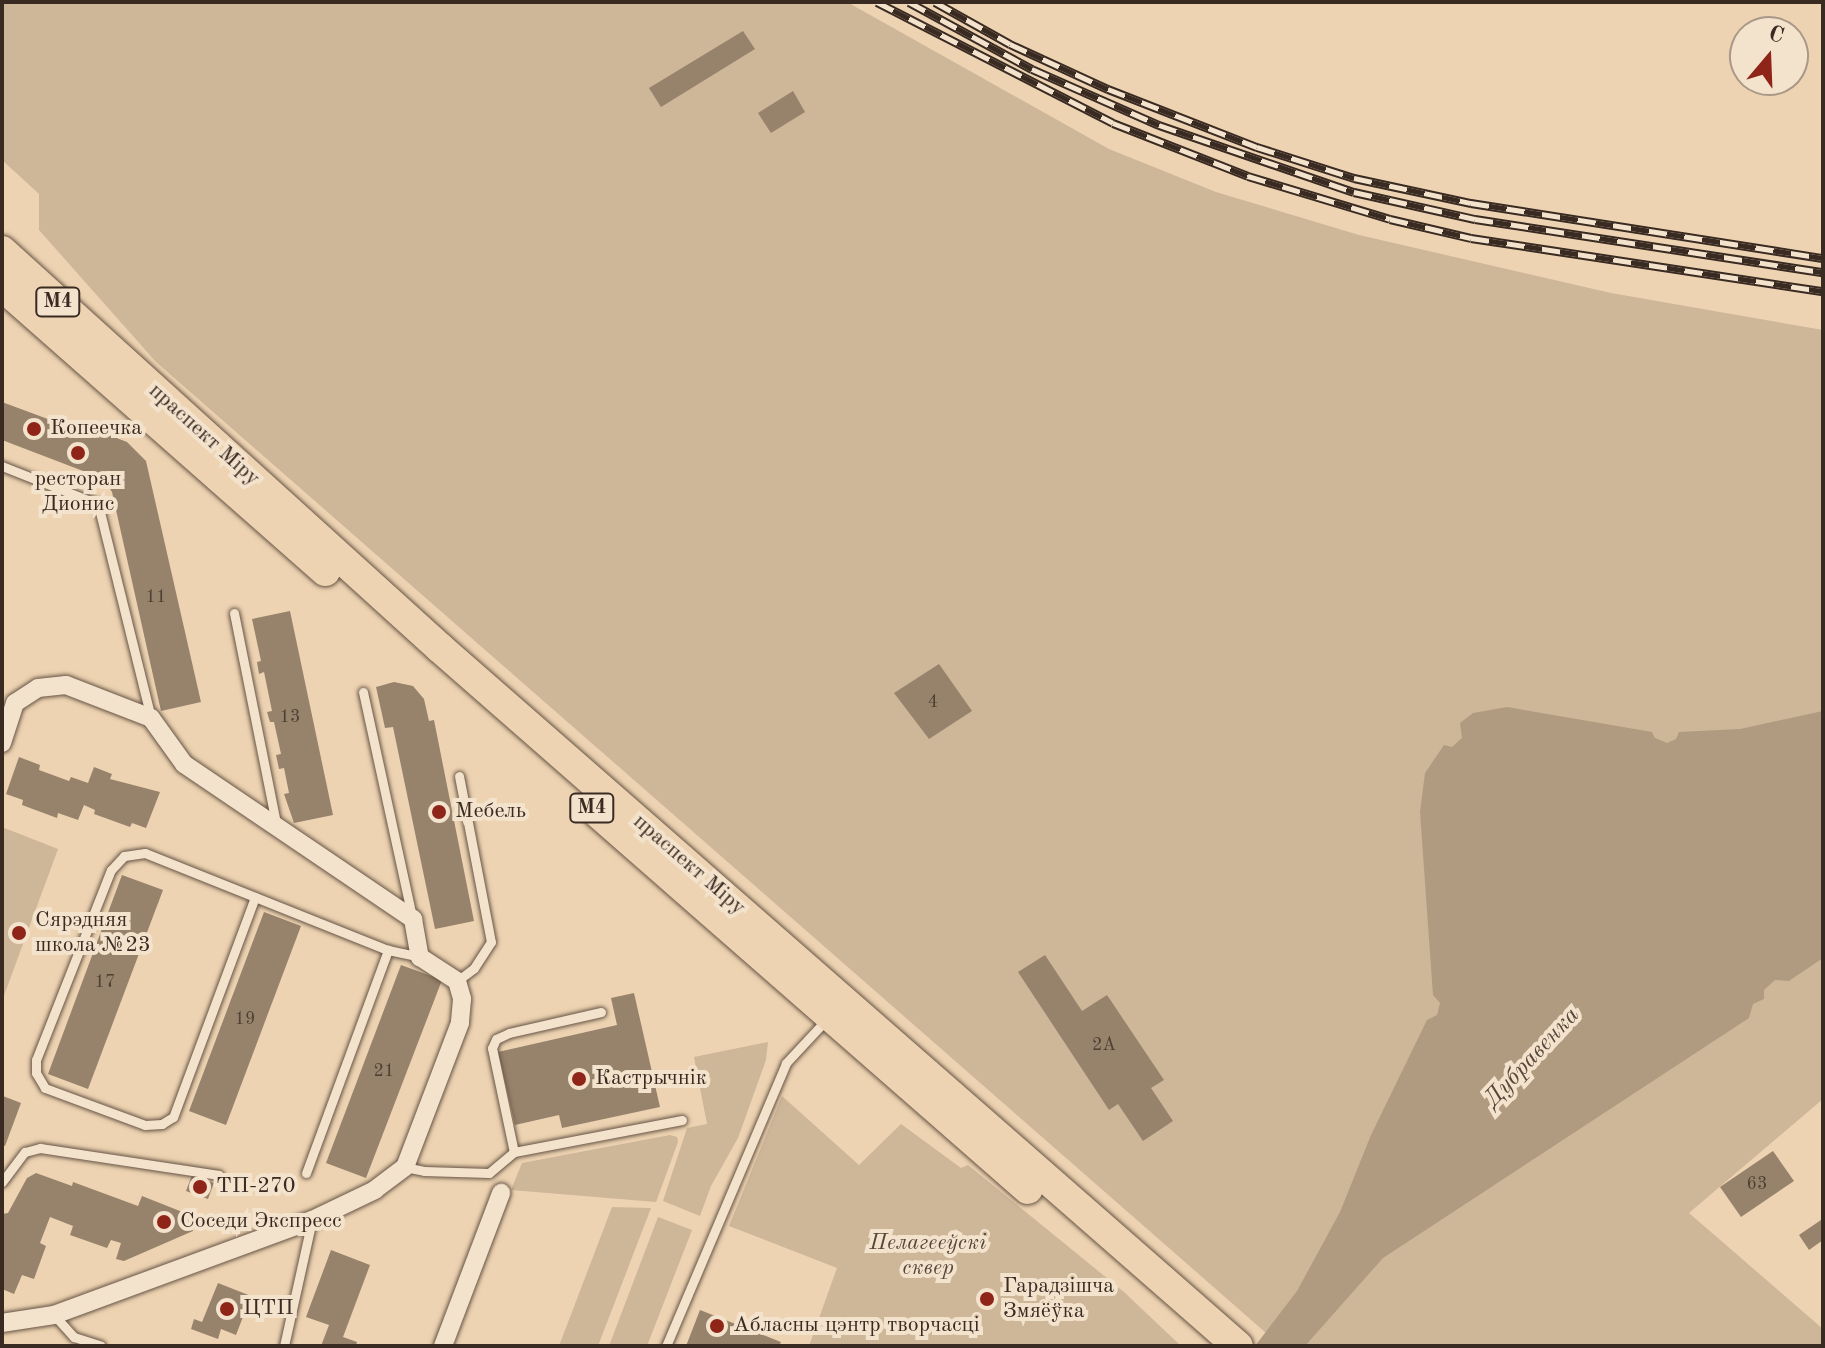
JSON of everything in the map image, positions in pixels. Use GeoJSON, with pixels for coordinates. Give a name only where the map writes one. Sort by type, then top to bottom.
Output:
{"type":"FeatureCollection","features":[{"type":"Feature","properties":{"kind":"main road","name":"праспект Міру"},"geometry":{"type":"LineString","coordinates":[[2,251],[440,648],[1161,1290],[1207,1346]]}},
{"type":"Feature","properties":{"kind":"main road","name":"праспект Міру"},"geometry":{"type":"LineString","coordinates":[[2,286],[828,1017],[1161,1290],[1238,1346]]}},
{"type":"Feature","properties":{"kind":"street"},"geometry":{"type":"LineString","coordinates":[[2,743],[15,703],[38,688],[66,685],[151,718],[184,764],[413,919],[420,957],[457,981],[462,999],[460,1023],[405,1167],[375,1190],[312,1220],[54,1315],[2,1323]]}},
{"type":"Feature","properties":{"kind":"street"},"geometry":{"type":"LineString","coordinates":[[443,1346],[501,1193]]}},
{"type":"Feature","properties":{"kind":"lane"},"geometry":{"type":"LineString","coordinates":[[2,466],[98,504],[151,718]]}},
{"type":"Feature","properties":{"kind":"lane"},"geometry":{"type":"LineString","coordinates":[[234,613],[276,824]]}},
{"type":"Feature","properties":{"kind":"lane"},"geometry":{"type":"LineString","coordinates":[[363,692],[413,919]]}},
{"type":"Feature","properties":{"kind":"lane"},"geometry":{"type":"LineString","coordinates":[[457,981],[474,968],[491,942],[459,776]]}},
{"type":"Feature","properties":{"kind":"lane"},"geometry":{"type":"LineString","coordinates":[[255,897],[173,1117],[162,1124],[145,1125],[45,1088],[36,1073],[36,1060],[111,870],[124,856],[145,853],[388,950],[420,957]]}},
{"type":"Feature","properties":{"kind":"lane"},"geometry":{"type":"LineString","coordinates":[[306,1173],[388,950]]}},
{"type":"Feature","properties":{"kind":"lane"},"geometry":{"type":"LineString","coordinates":[[514,1152],[492,1048],[496,1039],[509,1033],[601,1012]]}},
{"type":"Feature","properties":{"kind":"lane"},"geometry":{"type":"LineString","coordinates":[[666,1346],[786,1063],[828,1017]]}},
{"type":"Feature","properties":{"kind":"lane"},"geometry":{"type":"LineString","coordinates":[[405,1167],[424,1171],[489,1173],[514,1152],[682,1120]]}},
{"type":"Feature","properties":{"kind":"lane"},"geometry":{"type":"LineString","coordinates":[[2,1182],[25,1152],[40,1148],[219,1175]]}},
{"type":"Feature","properties":{"kind":"lane"},"geometry":{"type":"LineString","coordinates":[[284,1346],[312,1220]]}},
{"type":"Feature","properties":{"kind":"lane"},"geometry":{"type":"LineString","coordinates":[[54,1315],[74,1337],[101,1346]]}},
{"type":"Feature","properties":{"kind":"green space"},"geometry":{"type":"Polygon","coordinates":[[[2,2],[847,2],[1109,149],[1216,192],[1359,235],[1611,293],[1823,330],[1823,1099],[1689,1213],[1823,1329],[1823,1346],[1281,1346],[156,362],[39,230],[39,194],[2,160],[2,2]]]}},
{"type":"Feature","properties":{"kind":"green space","name":"Сярэдняя школа №23"},"geometry":{"type":"Polygon","coordinates":[[[2,827],[58,849],[2,1001],[2,827]]]}},
{"type":"Feature","properties":{"kind":"green space"},"geometry":{"type":"Polygon","coordinates":[[[768,1042],[766,1060],[738,1138],[711,1186],[700,1216],[663,1201],[687,1128],[707,1124],[694,1057],[768,1042]]]}},
{"type":"Feature","properties":{"kind":"green space","name":"Пелагееўскі сквер"},"geometry":{"type":"Polygon","coordinates":[[[782,1096],[859,1165],[901,1124],[961,1168],[968,1165],[1124,1292],[1181,1346],[809,1346],[837,1268],[729,1226],[782,1096]]]}},
{"type":"Feature","properties":{"kind":"green space"},"geometry":{"type":"Polygon","coordinates":[[[670,1135],[677,1137],[678,1142],[656,1202],[511,1190],[522,1163],[670,1135]]]}},
{"type":"Feature","properties":{"kind":"green space"},"geometry":{"type":"Polygon","coordinates":[[[612,1207],[651,1208],[598,1346],[559,1346],[612,1207]]]}},
{"type":"Feature","properties":{"kind":"green space"},"geometry":{"type":"Polygon","coordinates":[[[658,1217],[692,1230],[647,1346],[609,1346],[658,1217]]]}},
{"type":"Feature","properties":{"kind":"water","name":"Дубравенка"},"geometry":{"type":"Polygon","coordinates":[[[1507,707],[1652,732],[1655,738],[1667,743],[1676,739],[1679,732],[1740,729],[1823,711],[1823,958],[1789,981],[1775,980],[1764,990],[1764,999],[1753,1004],[1749,1018],[1383,1258],[1305,1346],[1255,1346],[1297,1291],[1340,1212],[1371,1135],[1427,1020],[1437,1015],[1440,1003],[1433,995],[1420,812],[1425,773],[1444,745],[1452,747],[1462,738],[1460,723],[1473,713],[1507,707]]]}},
{"type":"Feature","properties":{"kind":"building"},"geometry":{"type":"Polygon","coordinates":[[[743,31],[755,49],[661,107],[649,88],[743,31]]]}},
{"type":"Feature","properties":{"kind":"building"},"geometry":{"type":"Polygon","coordinates":[[[793,91],[805,112],[771,133],[758,113],[793,91]]]}},
{"type":"Feature","properties":{"kind":"building"},"geometry":{"type":"Polygon","coordinates":[[[2,402],[99,438],[101,432],[127,442],[146,461],[201,702],[161,711],[112,492],[104,479],[2,440],[2,402]]]}},
{"type":"Feature","properties":{"kind":"building"},"geometry":{"type":"Polygon","coordinates":[[[290,611],[333,815],[294,823],[284,794],[289,793],[284,768],[279,769],[276,755],[281,754],[274,722],[270,722],[267,712],[272,711],[264,672],[259,674],[257,662],[261,661],[252,619],[290,611]]]}},
{"type":"Feature","properties":{"kind":"building"},"geometry":{"type":"Polygon","coordinates":[[[939,664],[972,711],[929,739],[894,693],[939,664]]]}},
{"type":"Feature","properties":{"kind":"building"},"geometry":{"type":"Polygon","coordinates":[[[394,682],[413,686],[424,699],[429,721],[434,720],[474,921],[435,929],[393,727],[385,728],[376,687],[394,682]]]}},
{"type":"Feature","properties":{"kind":"building"},"geometry":{"type":"Polygon","coordinates":[[[19,757],[40,765],[39,770],[69,781],[71,777],[88,783],[94,767],[112,774],[110,779],[160,792],[146,828],[132,823],[130,827],[94,814],[95,810],[84,805],[78,820],[58,813],[57,818],[22,805],[23,800],[6,794],[19,757]]]}},
{"type":"Feature","properties":{"kind":"building"},"geometry":{"type":"Polygon","coordinates":[[[122,875],[163,890],[88,1089],[48,1074],[122,875]]]}},
{"type":"Feature","properties":{"kind":"building"},"geometry":{"type":"Polygon","coordinates":[[[264,912],[301,926],[226,1125],[189,1111],[264,912]]]}},
{"type":"Feature","properties":{"kind":"building"},"geometry":{"type":"Polygon","coordinates":[[[1045,955],[1082,1011],[1107,995],[1164,1080],[1151,1088],[1173,1121],[1143,1141],[1118,1104],[1109,1110],[1018,972],[1045,955]]]}},
{"type":"Feature","properties":{"kind":"building"},"geometry":{"type":"Polygon","coordinates":[[[401,965],[442,980],[366,1178],[326,1163],[401,965]]]}},
{"type":"Feature","properties":{"kind":"building","name":"Кастрычнік"},"geometry":{"type":"Polygon","coordinates":[[[634,993],[660,1107],[562,1128],[559,1115],[515,1125],[498,1052],[617,1025],[611,998],[634,993]]]}},
{"type":"Feature","properties":{"kind":"building"},"geometry":{"type":"Polygon","coordinates":[[[3,1096],[21,1103],[5,1146],[2,1145],[3,1096]]]}},
{"type":"Feature","properties":{"kind":"building"},"geometry":{"type":"Polygon","coordinates":[[[1773,1151],[1794,1181],[1741,1217],[1720,1187],[1773,1151]]]}},
{"type":"Feature","properties":{"kind":"building"},"geometry":{"type":"Polygon","coordinates":[[[36,1173],[72,1186],[73,1182],[138,1206],[142,1196],[185,1213],[193,1231],[124,1261],[116,1259],[121,1243],[111,1240],[107,1248],[70,1235],[73,1226],[50,1217],[40,1243],[46,1246],[34,1279],[22,1275],[14,1294],[2,1289],[2,1214],[8,1213],[27,1178],[36,1173]]]}},
{"type":"Feature","properties":{"kind":"building","name":"ТП-270"},"geometry":{"type":"Polygon","coordinates":[[[192,1175],[214,1183],[208,1199],[186,1191],[192,1175]]]}},
{"type":"Feature","properties":{"kind":"building"},"geometry":{"type":"Polygon","coordinates":[[[1821,1220],[1823,1240],[1809,1250],[1799,1235],[1821,1220]]]}},
{"type":"Feature","properties":{"kind":"building"},"geometry":{"type":"Polygon","coordinates":[[[331,1250],[370,1265],[343,1337],[357,1342],[356,1346],[321,1346],[329,1325],[306,1317],[331,1250]]]}},
{"type":"Feature","properties":{"kind":"building","name":"ЦТП"},"geometry":{"type":"Polygon","coordinates":[[[218,1283],[251,1296],[236,1335],[221,1329],[218,1339],[191,1329],[194,1319],[202,1322],[218,1283]]]}},
{"type":"Feature","properties":{"kind":"building","name":"Абласны цэнтр творчасці"},"geometry":{"type":"Polygon","coordinates":[[[700,1310],[781,1342],[779,1346],[686,1346],[700,1310]]]}},
{"type":"Feature","properties":{"kind":"railway"},"geometry":{"type":"LineString","coordinates":[[877,2],[1113,123],[1248,176],[1390,219],[1471,238],[1823,291]]}},
{"type":"Feature","properties":{"kind":"railway"},"geometry":{"type":"LineString","coordinates":[[909,2],[1032,69],[1159,125],[1354,192],[1475,219],[1823,272]]}},
{"type":"Feature","properties":{"kind":"railway"},"geometry":{"type":"LineString","coordinates":[[935,2],[1010,44],[1108,89],[1257,147],[1354,178],[1471,203],[1823,258]]}},
{"type":"Feature","properties":{"kind":"place","name":"Копеечка"},"geometry":{"type":"Point","coordinates":[34,429]}},
{"type":"Feature","properties":{"kind":"place","name":"ресторан Дионис"},"geometry":{"type":"Point","coordinates":[78,453]}},
{"type":"Feature","properties":{"kind":"place","name":"Мебель"},"geometry":{"type":"Point","coordinates":[439,812]}},
{"type":"Feature","properties":{"kind":"place","name":"Сярэдняя школа №23"},"geometry":{"type":"Point","coordinates":[19,933]}},
{"type":"Feature","properties":{"kind":"place","name":"Кастрычнік"},"geometry":{"type":"Point","coordinates":[579,1079]}},
{"type":"Feature","properties":{"kind":"place","name":"ТП-270"},"geometry":{"type":"Point","coordinates":[200,1187]}},
{"type":"Feature","properties":{"kind":"place","name":"Соседи Экспресс"},"geometry":{"type":"Point","coordinates":[164,1222]}},
{"type":"Feature","properties":{"kind":"place","name":"Гарадзішча Змяёўка"},"geometry":{"type":"Point","coordinates":[987,1299]}},
{"type":"Feature","properties":{"kind":"place","name":"ЦТП"},"geometry":{"type":"Point","coordinates":[227,1309]}},
{"type":"Feature","properties":{"kind":"place","name":"Абласны цэнтр творчасці"},"geometry":{"type":"Point","coordinates":[717,1326]}}]}
